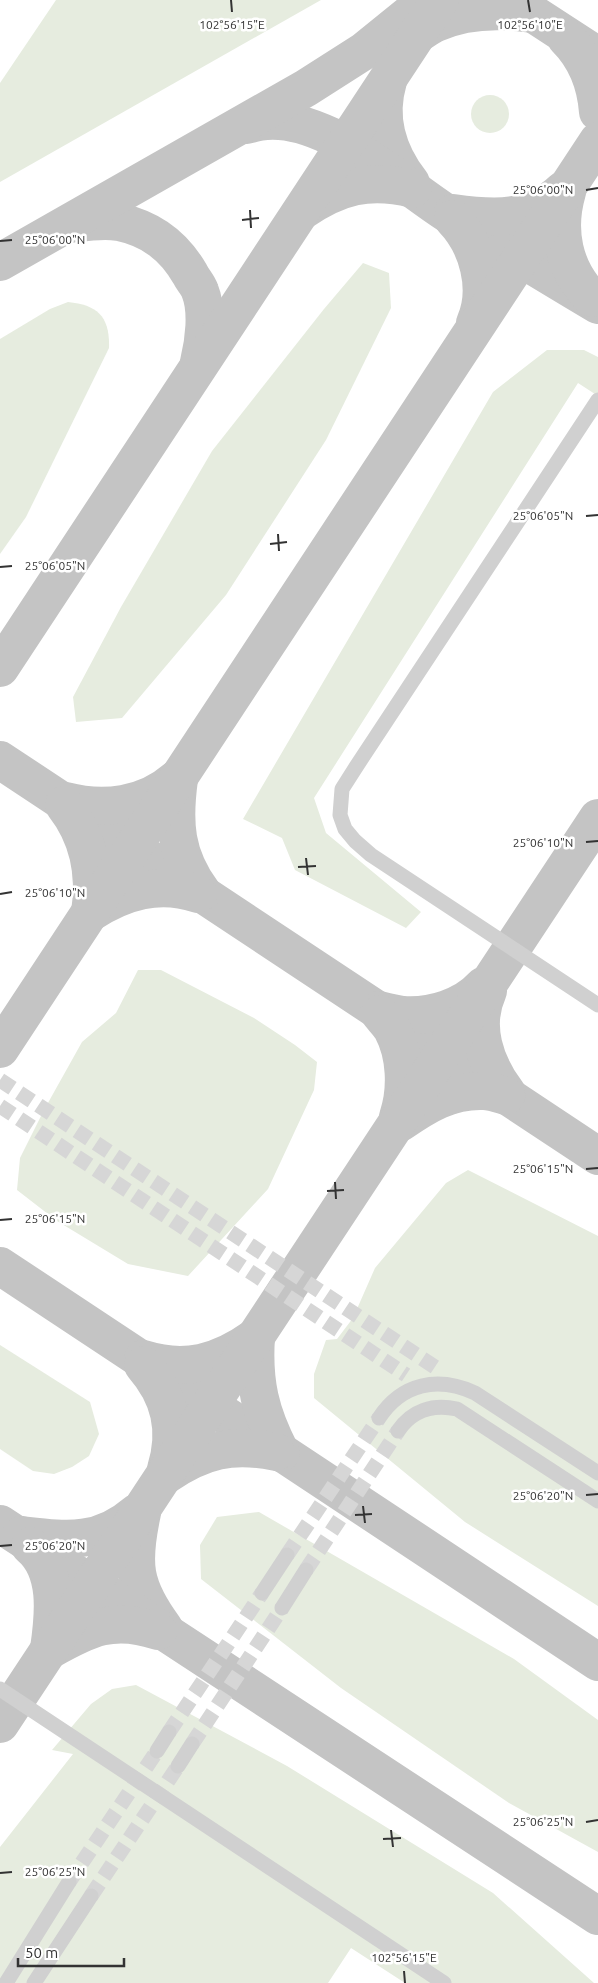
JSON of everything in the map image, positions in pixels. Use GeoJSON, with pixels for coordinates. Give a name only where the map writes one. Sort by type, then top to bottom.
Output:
{"type":"FeatureCollection","features":[{"type":"Feature","properties":{"kind":"lane"},"geometry":{"type":"LineString","coordinates":[[597,1003],[371,855],[355,841],[346,829],[340,816],[342,789],[351,774],[598,400]]}},
{"type":"Feature","properties":{"kind":"lane"},"geometry":{"type":"LineString","coordinates":[[379,1418],[390,1403],[411,1389],[437,1383],[456,1386],[475,1393],[598,1473]]}},
{"type":"Feature","properties":{"kind":"lane"},"geometry":{"type":"LineString","coordinates":[[398,1431],[406,1421],[420,1411],[439,1406],[457,1410],[598,1501]]}},
{"type":"Feature","properties":{"kind":"lane"},"geometry":{"type":"LineString","coordinates":[[262,1593],[287,1556]]}},
{"type":"Feature","properties":{"kind":"lane"},"geometry":{"type":"LineString","coordinates":[[282,1608],[306,1570]]}},
{"type":"Feature","properties":{"kind":"lane"},"geometry":{"type":"LineString","coordinates":[[0,1689],[444,1983]]}},
{"type":"Feature","properties":{"kind":"lane"},"geometry":{"type":"LineString","coordinates":[[157,1751],[169,1732]]}},
{"type":"Feature","properties":{"kind":"lane"},"geometry":{"type":"LineString","coordinates":[[178,1766],[192,1744]]}},
{"type":"Feature","properties":{"kind":"lane"},"geometry":{"type":"LineString","coordinates":[[6,1983],[69,1882]]}},
{"type":"Feature","properties":{"kind":"lane"},"geometry":{"type":"LineString","coordinates":[[34,1983],[91,1896]]}},
{"type":"Feature","properties":{"kind":"shaded area"},"geometry":{"type":"Polygon","coordinates":[[[56,0],[321,0],[0,182],[0,83],[56,0]]]}},
{"type":"Feature","properties":{"kind":"shaded area"},"geometry":{"type":"Polygon","coordinates":[[[490,95],[503,101],[509,114],[503,127],[490,133],[477,127],[471,114],[477,101],[490,95]]]}},
{"type":"Feature","properties":{"kind":"shaded area"},"geometry":{"type":"Polygon","coordinates":[[[363,263],[389,273],[391,308],[326,440],[226,595],[122,718],[76,722],[73,697],[121,607],[212,451],[324,309],[363,263]]]}},
{"type":"Feature","properties":{"kind":"shaded area"},"geometry":{"type":"Polygon","coordinates":[[[68,302],[87,306],[100,314],[107,328],[109,348],[26,517],[0,554],[0,339],[50,309],[68,302]]]}},
{"type":"Feature","properties":{"kind":"shaded area"},"geometry":{"type":"Polygon","coordinates":[[[547,350],[584,350],[598,357],[598,396],[578,383],[314,798],[326,833],[421,912],[406,928],[295,870],[282,838],[243,819],[493,392],[547,350]]]}},
{"type":"Feature","properties":{"kind":"shaded area"},"geometry":{"type":"Polygon","coordinates":[[[138,970],[161,970],[254,1018],[317,1062],[314,1090],[268,1189],[188,1276],[128,1264],[57,1221],[17,1190],[20,1158],[44,1110],[82,1042],[116,1013],[138,970]]]}},
{"type":"Feature","properties":{"kind":"shaded area"},"geometry":{"type":"Polygon","coordinates":[[[468,1170],[598,1236],[598,1606],[465,1522],[314,1398],[314,1374],[326,1340],[337,1339],[353,1318],[375,1268],[446,1183],[468,1170]]]}},
{"type":"Feature","properties":{"kind":"shaded area"},"geometry":{"type":"Polygon","coordinates":[[[0,1345],[90,1402],[99,1434],[89,1456],[72,1467],[54,1474],[33,1471],[0,1449],[0,1345]]]}},
{"type":"Feature","properties":{"kind":"shaded area"},"geometry":{"type":"Polygon","coordinates":[[[259,1512],[514,1659],[598,1720],[598,1852],[509,1803],[341,1688],[201,1579],[200,1545],[217,1517],[259,1512]]]}},
{"type":"Feature","properties":{"kind":"shaded area"},"geometry":{"type":"Polygon","coordinates":[[[136,1685],[287,1766],[493,1893],[594,1983],[405,1983],[351,1948],[328,1983],[0,1983],[0,1847],[73,1754],[52,1750],[91,1704],[112,1689],[136,1685]]]}},
{"type":"Feature","properties":{"kind":"taxiway"},"geometry":{"type":"LineString","coordinates":[[0,262],[306,88],[364,51],[427,0]]}},
{"type":"Feature","properties":{"kind":"taxiway"},"geometry":{"type":"LineString","coordinates":[[0,668],[440,0]]}},
{"type":"Feature","properties":{"kind":"taxiway"},"geometry":{"type":"LineString","coordinates":[[512,0],[598,56]]}},
{"type":"Feature","properties":{"kind":"taxiway"},"geometry":{"type":"LineString","coordinates":[[416,35],[436,23],[460,15],[484,11],[533,14]]}},
{"type":"Feature","properties":{"kind":"taxiway"},"geometry":{"type":"LineString","coordinates":[[566,38],[580,54],[589,72],[593,82],[598,112]]}},
{"type":"Feature","properties":{"kind":"taxiway"},"geometry":{"type":"LineString","coordinates":[[388,81],[384,108],[386,134],[396,159],[411,183]]}},
{"type":"Feature","properties":{"kind":"taxiway"},"geometry":{"type":"LineString","coordinates":[[247,125],[272,121],[299,124],[326,134],[353,148],[379,165],[448,214],[598,305]]}},
{"type":"Feature","properties":{"kind":"taxiway"},"geometry":{"type":"LineString","coordinates":[[0,1049],[598,141]]}},
{"type":"Feature","properties":{"kind":"taxiway"},"geometry":{"type":"LineString","coordinates":[[302,211],[329,195],[355,187],[382,184],[413,189]]}},
{"type":"Feature","properties":{"kind":"taxiway"},"geometry":{"type":"LineString","coordinates":[[453,213],[498,217],[511,215],[538,208],[563,190]]}},
{"type":"Feature","properties":{"kind":"taxiway"},"geometry":{"type":"LineString","coordinates":[[567,192],[562,221],[564,248],[574,275],[592,298]]}},
{"type":"Feature","properties":{"kind":"taxiway"},"geometry":{"type":"LineString","coordinates":[[453,219],[469,241],[479,268],[481,296],[475,323]]}},
{"type":"Feature","properties":{"kind":"taxiway"},"geometry":{"type":"LineString","coordinates":[[70,224],[107,221],[131,225],[152,234],[177,255],[198,287],[204,308],[204,326],[199,362]]}},
{"type":"Feature","properties":{"kind":"taxiway"},"geometry":{"type":"LineString","coordinates":[[0,760],[598,1156]]}},
{"type":"Feature","properties":{"kind":"taxiway"},"geometry":{"type":"LineString","coordinates":[[65,801],[94,806],[124,804],[151,795],[176,779]]}},
{"type":"Feature","properties":{"kind":"taxiway"},"geometry":{"type":"LineString","coordinates":[[179,779],[176,810],[178,838],[186,865],[202,892]]}},
{"type":"Feature","properties":{"kind":"taxiway"},"geometry":{"type":"LineString","coordinates":[[64,805],[73,817],[89,856],[92,884],[90,913]]}},
{"type":"Feature","properties":{"kind":"taxiway"},"geometry":{"type":"LineString","coordinates":[[0,1724],[598,818]]}},
{"type":"Feature","properties":{"kind":"taxiway"},"geometry":{"type":"LineString","coordinates":[[90,913],[116,899],[142,890],[169,888],[198,894]]}},
{"type":"Feature","properties":{"kind":"taxiway"},"geometry":{"type":"LineString","coordinates":[[379,1010],[403,1015],[436,1012],[457,1005],[483,986]]}},
{"type":"Feature","properties":{"kind":"taxiway"},"geometry":{"type":"LineString","coordinates":[[488,991],[483,1004],[481,1018],[483,1044],[492,1070],[507,1093]]}},
{"type":"Feature","properties":{"kind":"taxiway"},"geometry":{"type":"LineString","coordinates":[[380,1014],[397,1039],[402,1061],[404,1084],[398,1117]]}},
{"type":"Feature","properties":{"kind":"taxiway"},"geometry":{"type":"LineString","coordinates":[[400,1123],[419,1110],[439,1100],[460,1093],[486,1091],[506,1096]]}},
{"type":"Feature","properties":{"kind":"taxiway"},"geometry":{"type":"LineString","coordinates":[[0,1266],[598,1662]]}},
{"type":"Feature","properties":{"kind":"taxiway"},"geometry":{"type":"LineString","coordinates":[[256,1337],[257,1383],[263,1411],[281,1453]]}},
{"type":"Feature","properties":{"kind":"taxiway"},"geometry":{"type":"LineString","coordinates":[[143,1359],[173,1365],[201,1363],[228,1354],[254,1338]]}},
{"type":"Feature","properties":{"kind":"taxiway"},"geometry":{"type":"LineString","coordinates":[[143,1365],[160,1389],[169,1414],[171,1441],[166,1469]]}},
{"type":"Feature","properties":{"kind":"taxiway"},"geometry":{"type":"LineString","coordinates":[[166,1475],[205,1454],[218,1451],[245,1448],[276,1452]]}},
{"type":"Feature","properties":{"kind":"taxiway"},"geometry":{"type":"LineString","coordinates":[[21,1535],[67,1539],[82,1538],[109,1531],[136,1513]]}},
{"type":"Feature","properties":{"kind":"taxiway"},"geometry":{"type":"LineString","coordinates":[[142,1513],[136,1547],[137,1574],[146,1599],[164,1628]]}},
{"type":"Feature","properties":{"kind":"taxiway"},"geometry":{"type":"LineString","coordinates":[[0,1524],[598,1916]]}},
{"type":"Feature","properties":{"kind":"taxiway"},"geometry":{"type":"LineString","coordinates":[[30,1546],[46,1567],[50,1580],[53,1608],[49,1649]]}},
{"type":"Feature","properties":{"kind":"taxiway"},"geometry":{"type":"LineString","coordinates":[[50,1650],[89,1630],[102,1627],[128,1625],[158,1631]]}},
{"type":"Feature","properties":{"kind":"tunnel"},"geometry":{"type":"LineString","coordinates":[[0,1080],[438,1369]]}},
{"type":"Feature","properties":{"kind":"tunnel"},"geometry":{"type":"LineString","coordinates":[[0,1106],[406,1375]]}},
{"type":"Feature","properties":{"kind":"tunnel"},"geometry":{"type":"LineString","coordinates":[[287,1555],[379,1418]]}},
{"type":"Feature","properties":{"kind":"tunnel"},"geometry":{"type":"LineString","coordinates":[[306,1570],[398,1431]]}},
{"type":"Feature","properties":{"kind":"tunnel"},"geometry":{"type":"LineString","coordinates":[[169,1732],[262,1593]]}},
{"type":"Feature","properties":{"kind":"tunnel"},"geometry":{"type":"LineString","coordinates":[[192,1744],[282,1608]]}},
{"type":"Feature","properties":{"kind":"tunnel"},"geometry":{"type":"LineString","coordinates":[[69,1882],[157,1751]]}},
{"type":"Feature","properties":{"kind":"tunnel"},"geometry":{"type":"LineString","coordinates":[[91,1896],[178,1766]]}}]}
